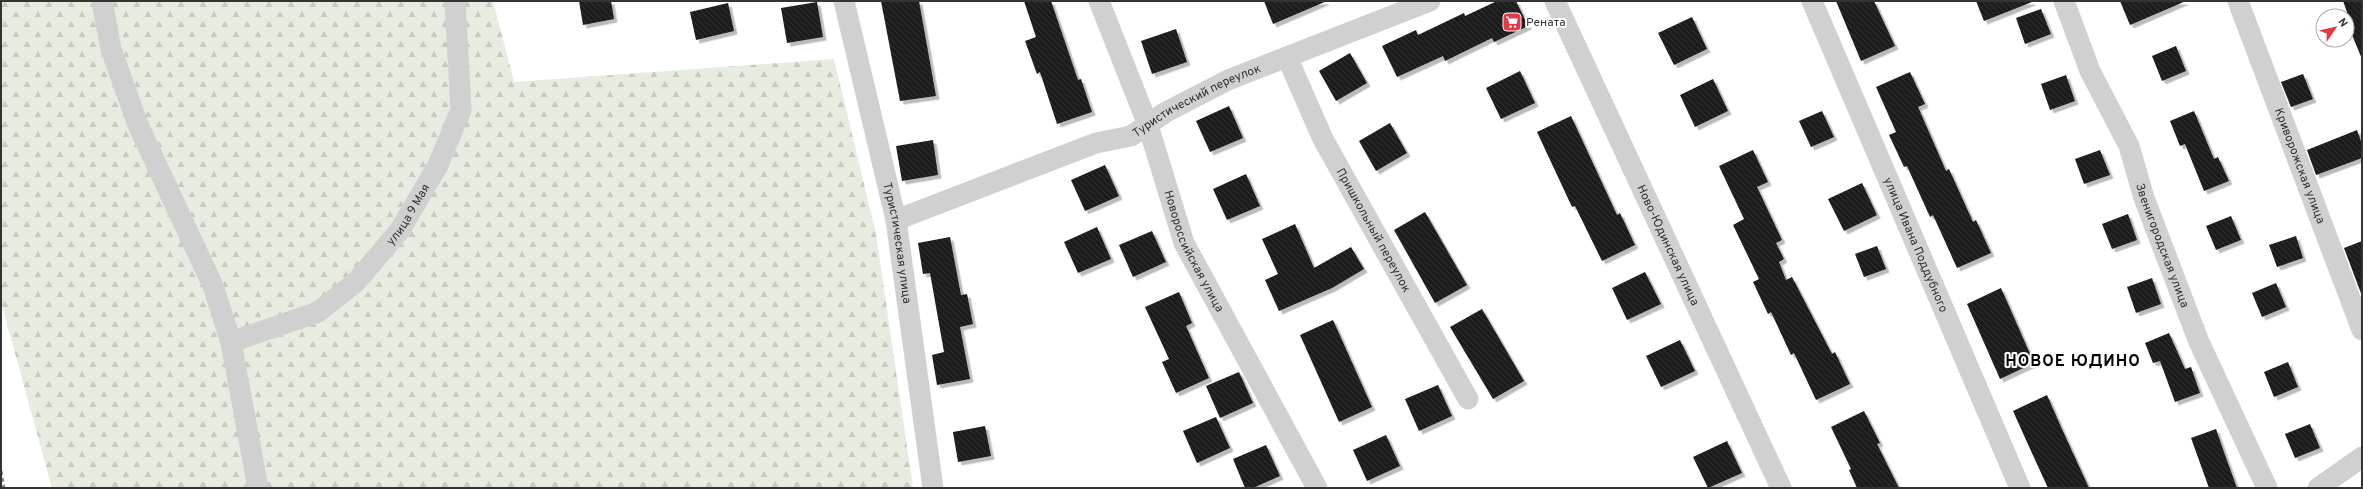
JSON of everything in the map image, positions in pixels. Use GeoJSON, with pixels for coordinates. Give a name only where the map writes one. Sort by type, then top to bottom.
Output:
{"type":"FeatureCollection","features":[{"type":"Feature","properties":{"kind":"street"},"geometry":{"type":"LineString","coordinates":[[102,1],[111,49],[138,125],[212,286],[231,342],[258,488]]}},
{"type":"Feature","properties":{"kind":"street","name":"улица 9 Мая"},"geometry":{"type":"LineString","coordinates":[[231,342],[318,312],[356,282],[400,230],[438,165],[461,110],[455,1]]}},
{"type":"Feature","properties":{"kind":"street","name":"Туристическая улица"},"geometry":{"type":"LineString","coordinates":[[844,1],[896,220],[933,488]]}},
{"type":"Feature","properties":{"kind":"street","name":"Новороссийская улица"},"geometry":{"type":"LineString","coordinates":[[1098,1],[1148,125],[1184,243],[1317,488]]}},
{"type":"Feature","properties":{"kind":"street","name":"Туристический переулок"},"geometry":{"type":"LineString","coordinates":[[896,220],[1096,143],[1131,136],[1166,112],[1228,80],[1430,1]]}},
{"type":"Feature","properties":{"kind":"street","name":"Ново-Юдинская улица"},"geometry":{"type":"LineString","coordinates":[[1555,1],[1781,488]]}},
{"type":"Feature","properties":{"kind":"street","name":"улица Ивана Поддубного"},"geometry":{"type":"LineString","coordinates":[[1812,1],[2020,488]]}},
{"type":"Feature","properties":{"kind":"street","name":"Звенигородская улица"},"geometry":{"type":"LineString","coordinates":[[2064,1],[2090,71],[2129,146],[2144,198],[2199,342],[2267,488]]}},
{"type":"Feature","properties":{"kind":"street","name":"Криворожская улица"},"geometry":{"type":"LineString","coordinates":[[2238,1],[2362,330]]}},
{"type":"Feature","properties":{"kind":"street","name":"Пришкольный переулок"},"geometry":{"type":"LineString","coordinates":[[1287,57],[1322,138],[1468,399]]}},
{"type":"Feature","properties":{"kind":"street"},"geometry":{"type":"LineString","coordinates":[[2318,488],[2362,457]]}},
{"type":"Feature","properties":{"kind":"green space"},"geometry":{"type":"Polygon","coordinates":[[[1,1],[493,1],[514,82],[834,59],[876,234],[913,488],[52,488],[1,302],[1,1]]]}},
{"type":"Feature","properties":{"kind":"building"},"geometry":{"type":"Polygon","coordinates":[[[579,1],[611,1],[614,19],[583,25],[579,1]]]}},
{"type":"Feature","properties":{"kind":"building"},"geometry":{"type":"Polygon","coordinates":[[[881,1],[919,1],[936,96],[900,101],[881,1]]]}},
{"type":"Feature","properties":{"kind":"building"},"geometry":{"type":"Polygon","coordinates":[[[1024,1],[1051,1],[1078,80],[1081,79],[1092,112],[1057,124],[1040,72],[1037,74],[1025,41],[1036,37],[1024,1]]]}},
{"type":"Feature","properties":{"kind":"building"},"geometry":{"type":"Polygon","coordinates":[[[1264,1],[1327,1],[1273,24],[1264,1]]]}},
{"type":"Feature","properties":{"kind":"building"},"geometry":{"type":"Polygon","coordinates":[[[1497,1],[1516,1],[1528,26],[1494,42],[1492,38],[1445,61],[1443,56],[1397,77],[1382,46],[1416,30],[1418,35],[1464,13],[1465,16],[1497,1]]]}},
{"type":"Feature","properties":{"kind":"building"},"geometry":{"type":"Polygon","coordinates":[[[1836,1],[1874,1],[1895,46],[1861,61],[1836,1]]]}},
{"type":"Feature","properties":{"kind":"building"},"geometry":{"type":"Polygon","coordinates":[[[1976,1],[2032,1],[2032,2],[1984,21],[1976,1]]]}},
{"type":"Feature","properties":{"kind":"building"},"geometry":{"type":"Polygon","coordinates":[[[2120,1],[2186,1],[2130,25],[2120,1]]]}},
{"type":"Feature","properties":{"kind":"building"},"geometry":{"type":"Polygon","coordinates":[[[2343,1],[2362,1],[2362,59],[2355,42],[2355,8],[2346,8],[2343,1]]]}},
{"type":"Feature","properties":{"kind":"building"},"geometry":{"type":"Polygon","coordinates":[[[817,2],[823,37],[787,43],[781,8],[817,2]]]}},
{"type":"Feature","properties":{"kind":"building"},"geometry":{"type":"Polygon","coordinates":[[[728,3],[734,31],[696,40],[690,12],[728,3]]]}},
{"type":"Feature","properties":{"kind":"building"},"geometry":{"type":"Polygon","coordinates":[[[2041,9],[2051,34],[2025,44],[2016,18],[2041,9]]]}},
{"type":"Feature","properties":{"kind":"building"},"geometry":{"type":"Polygon","coordinates":[[[1692,17],[1707,49],[1674,65],[1658,33],[1692,17]]]}},
{"type":"Feature","properties":{"kind":"building"},"geometry":{"type":"Polygon","coordinates":[[[1176,29],[1187,62],[1152,74],[1141,41],[1176,29]]]}},
{"type":"Feature","properties":{"kind":"building"},"geometry":{"type":"Polygon","coordinates":[[[2176,46],[2186,71],[2162,81],[2152,56],[2176,46]]]}},
{"type":"Feature","properties":{"kind":"building"},"geometry":{"type":"Polygon","coordinates":[[[1350,53],[1367,83],[1336,101],[1319,71],[1350,53]]]}},
{"type":"Feature","properties":{"kind":"building"},"geometry":{"type":"Polygon","coordinates":[[[1520,71],[1535,103],[1501,119],[1486,88],[1520,71]]]}},
{"type":"Feature","properties":{"kind":"building"},"geometry":{"type":"Polygon","coordinates":[[[1910,72],[1925,104],[1918,107],[1946,171],[1949,169],[1973,222],[1976,220],[1991,253],[1957,268],[1933,215],[1930,217],[1907,166],[1904,167],[1889,135],[1896,132],[1876,87],[1910,72]]]}},
{"type":"Feature","properties":{"kind":"building"},"geometry":{"type":"Polygon","coordinates":[[[2303,74],[2313,99],[2291,107],[2281,82],[2303,74]]]}},
{"type":"Feature","properties":{"kind":"building"},"geometry":{"type":"Polygon","coordinates":[[[2066,75],[2075,101],[2050,110],[2041,84],[2066,75]]]}},
{"type":"Feature","properties":{"kind":"building"},"geometry":{"type":"Polygon","coordinates":[[[1713,79],[1728,111],[1695,127],[1680,95],[1713,79]]]}},
{"type":"Feature","properties":{"kind":"building"},"geometry":{"type":"Polygon","coordinates":[[[1229,106],[1243,138],[1210,152],[1196,121],[1229,106]]]}},
{"type":"Feature","properties":{"kind":"building"},"geometry":{"type":"Polygon","coordinates":[[[1822,111],[1834,137],[1811,147],[1799,121],[1822,111]]]}},
{"type":"Feature","properties":{"kind":"building"},"geometry":{"type":"Polygon","coordinates":[[[2194,111],[2214,159],[2218,157],[2229,181],[2204,191],[2185,144],[2180,146],[2170,121],[2194,111]]]}},
{"type":"Feature","properties":{"kind":"building"},"geometry":{"type":"Polygon","coordinates":[[[1571,116],[1617,215],[1620,213],[1635,245],[1602,261],[1575,206],[1572,207],[1537,132],[1571,116]]]}},
{"type":"Feature","properties":{"kind":"building"},"geometry":{"type":"Polygon","coordinates":[[[1390,123],[1407,153],[1376,171],[1359,141],[1390,123]]]}},
{"type":"Feature","properties":{"kind":"building"},"geometry":{"type":"Polygon","coordinates":[[[2357,130],[2362,144],[2362,158],[2316,175],[2307,150],[2357,130]]]}},
{"type":"Feature","properties":{"kind":"building"},"geometry":{"type":"Polygon","coordinates":[[[933,140],[938,175],[902,181],[896,146],[933,140]]]}},
{"type":"Feature","properties":{"kind":"building"},"geometry":{"type":"Polygon","coordinates":[[[1753,150],[1768,182],[1757,187],[1782,240],[1776,243],[1784,259],[1779,262],[1786,280],[1792,277],[1832,354],[1835,352],[1850,384],[1816,400],[1794,353],[1791,355],[1771,312],[1768,314],[1753,282],[1759,279],[1733,225],[1744,219],[1719,166],[1753,150]]]}},
{"type":"Feature","properties":{"kind":"building"},"geometry":{"type":"Polygon","coordinates":[[[2100,150],[2110,175],[2084,184],[2075,159],[2100,150]]]}},
{"type":"Feature","properties":{"kind":"building"},"geometry":{"type":"Polygon","coordinates":[[[1105,165],[1119,196],[1085,211],[1071,180],[1105,165]]]}},
{"type":"Feature","properties":{"kind":"building"},"geometry":{"type":"Polygon","coordinates":[[[1246,174],[1260,206],[1227,220],[1213,189],[1246,174]]]}},
{"type":"Feature","properties":{"kind":"building"},"geometry":{"type":"Polygon","coordinates":[[[1862,183],[1877,215],[1844,231],[1828,199],[1862,183]]]}},
{"type":"Feature","properties":{"kind":"building"},"geometry":{"type":"Polygon","coordinates":[[[1425,212],[1467,285],[1435,303],[1394,230],[1425,212]]]}},
{"type":"Feature","properties":{"kind":"building"},"geometry":{"type":"Polygon","coordinates":[[[2128,214],[2137,240],[2112,249],[2102,224],[2128,214]]]}},
{"type":"Feature","properties":{"kind":"building"},"geometry":{"type":"Polygon","coordinates":[[[2231,216],[2241,240],[2216,250],[2206,226],[2231,216]]]}},
{"type":"Feature","properties":{"kind":"building"},"geometry":{"type":"Polygon","coordinates":[[[1295,224],[1314,268],[1351,247],[1364,269],[1332,288],[1279,311],[1265,280],[1278,274],[1262,239],[1295,224]]]}},
{"type":"Feature","properties":{"kind":"building"},"geometry":{"type":"Polygon","coordinates":[[[1097,227],[1111,259],[1078,273],[1064,242],[1097,227]]]}},
{"type":"Feature","properties":{"kind":"building"},"geometry":{"type":"Polygon","coordinates":[[[1152,231],[1166,262],[1133,277],[1119,245],[1152,231]]]}},
{"type":"Feature","properties":{"kind":"building"},"geometry":{"type":"Polygon","coordinates":[[[2296,236],[2303,258],[2277,267],[2269,245],[2296,236]]]}},
{"type":"Feature","properties":{"kind":"building"},"geometry":{"type":"Polygon","coordinates":[[[950,237],[961,295],[967,294],[973,324],[960,327],[970,379],[937,385],[932,355],[944,352],[930,273],[923,274],[918,243],[950,237]]]}},
{"type":"Feature","properties":{"kind":"building"},"geometry":{"type":"Polygon","coordinates":[[[2362,241],[2362,296],[2344,248],[2362,241]]]}},
{"type":"Feature","properties":{"kind":"building"},"geometry":{"type":"Polygon","coordinates":[[[1877,246],[1886,269],[1864,277],[1855,254],[1877,246]]]}},
{"type":"Feature","properties":{"kind":"building"},"geometry":{"type":"Polygon","coordinates":[[[1645,272],[1661,304],[1627,320],[1612,288],[1645,272]]]}},
{"type":"Feature","properties":{"kind":"building"},"geometry":{"type":"Polygon","coordinates":[[[2152,278],[2161,304],[2136,313],[2127,287],[2152,278]]]}},
{"type":"Feature","properties":{"kind":"building"},"geometry":{"type":"Polygon","coordinates":[[[2276,283],[2286,307],[2262,317],[2252,293],[2276,283]]]}},
{"type":"Feature","properties":{"kind":"building"},"geometry":{"type":"Polygon","coordinates":[[[2001,288],[2034,363],[2000,379],[1967,304],[2001,288]]]}},
{"type":"Feature","properties":{"kind":"building"},"geometry":{"type":"Polygon","coordinates":[[[1179,292],[1192,323],[1186,326],[1209,378],[1176,393],[1162,362],[1169,359],[1145,307],[1179,292]]]}},
{"type":"Feature","properties":{"kind":"building"},"geometry":{"type":"Polygon","coordinates":[[[1482,309],[1524,381],[1493,399],[1450,327],[1482,309]]]}},
{"type":"Feature","properties":{"kind":"building"},"geometry":{"type":"Polygon","coordinates":[[[1333,320],[1372,407],[1339,422],[1300,335],[1333,320]]]}},
{"type":"Feature","properties":{"kind":"building"},"geometry":{"type":"Polygon","coordinates":[[[2169,333],[2185,369],[2191,367],[2200,393],[2175,402],[2160,361],[2153,363],[2145,343],[2169,333]]]}},
{"type":"Feature","properties":{"kind":"building"},"geometry":{"type":"Polygon","coordinates":[[[1680,340],[1695,371],[1661,387],[1646,356],[1680,340]]]}},
{"type":"Feature","properties":{"kind":"building"},"geometry":{"type":"Polygon","coordinates":[[[2288,362],[2298,387],[2274,397],[2264,372],[2288,362]]]}},
{"type":"Feature","properties":{"kind":"building"},"geometry":{"type":"Polygon","coordinates":[[[1239,372],[1253,403],[1220,418],[1206,386],[1239,372]]]}},
{"type":"Feature","properties":{"kind":"building"},"geometry":{"type":"Polygon","coordinates":[[[1438,385],[1452,416],[1419,431],[1405,399],[1438,385]]]}},
{"type":"Feature","properties":{"kind":"building"},"geometry":{"type":"Polygon","coordinates":[[[2047,395],[2089,488],[2048,488],[2031,451],[2013,411],[2047,395]]]}},
{"type":"Feature","properties":{"kind":"building"},"geometry":{"type":"Polygon","coordinates":[[[1864,411],[1880,443],[1877,444],[1899,488],[1857,488],[1849,470],[1851,469],[1831,427],[1864,411]]]}},
{"type":"Feature","properties":{"kind":"building"},"geometry":{"type":"Polygon","coordinates":[[[1216,417],[1230,448],[1197,463],[1183,431],[1216,417]]]}},
{"type":"Feature","properties":{"kind":"building"},"geometry":{"type":"Polygon","coordinates":[[[2310,424],[2320,448],[2295,458],[2285,434],[2310,424]]]}},
{"type":"Feature","properties":{"kind":"building"},"geometry":{"type":"Polygon","coordinates":[[[985,426],[991,456],[958,462],[953,432],[985,426]]]}},
{"type":"Feature","properties":{"kind":"building"},"geometry":{"type":"Polygon","coordinates":[[[2216,429],[2237,488],[2209,488],[2191,438],[2216,429]]]}},
{"type":"Feature","properties":{"kind":"building"},"geometry":{"type":"Polygon","coordinates":[[[1386,435],[1400,466],[1367,481],[1353,450],[1386,435]]]}},
{"type":"Feature","properties":{"kind":"building"},"geometry":{"type":"Polygon","coordinates":[[[1727,441],[1742,473],[1708,488],[1693,457],[1727,441]]]}},
{"type":"Feature","properties":{"kind":"building"},"geometry":{"type":"Polygon","coordinates":[[[1266,445],[1280,476],[1253,488],[1245,488],[1233,459],[1266,445]]]}},
{"type":"Feature","properties":{"kind":"railway"},"geometry":{"type":"LineString","coordinates":[[1,471],[4,488]]}},
{"type":"Feature","properties":{"kind":"place","name":"Рената"},"geometry":{"type":"Point","coordinates":[1512,22]}},
{"type":"Feature","properties":{"kind":"district","name":"НОВОЕ ЮДИНО"},"geometry":{"type":"Point","coordinates":[2073,360]}}]}
